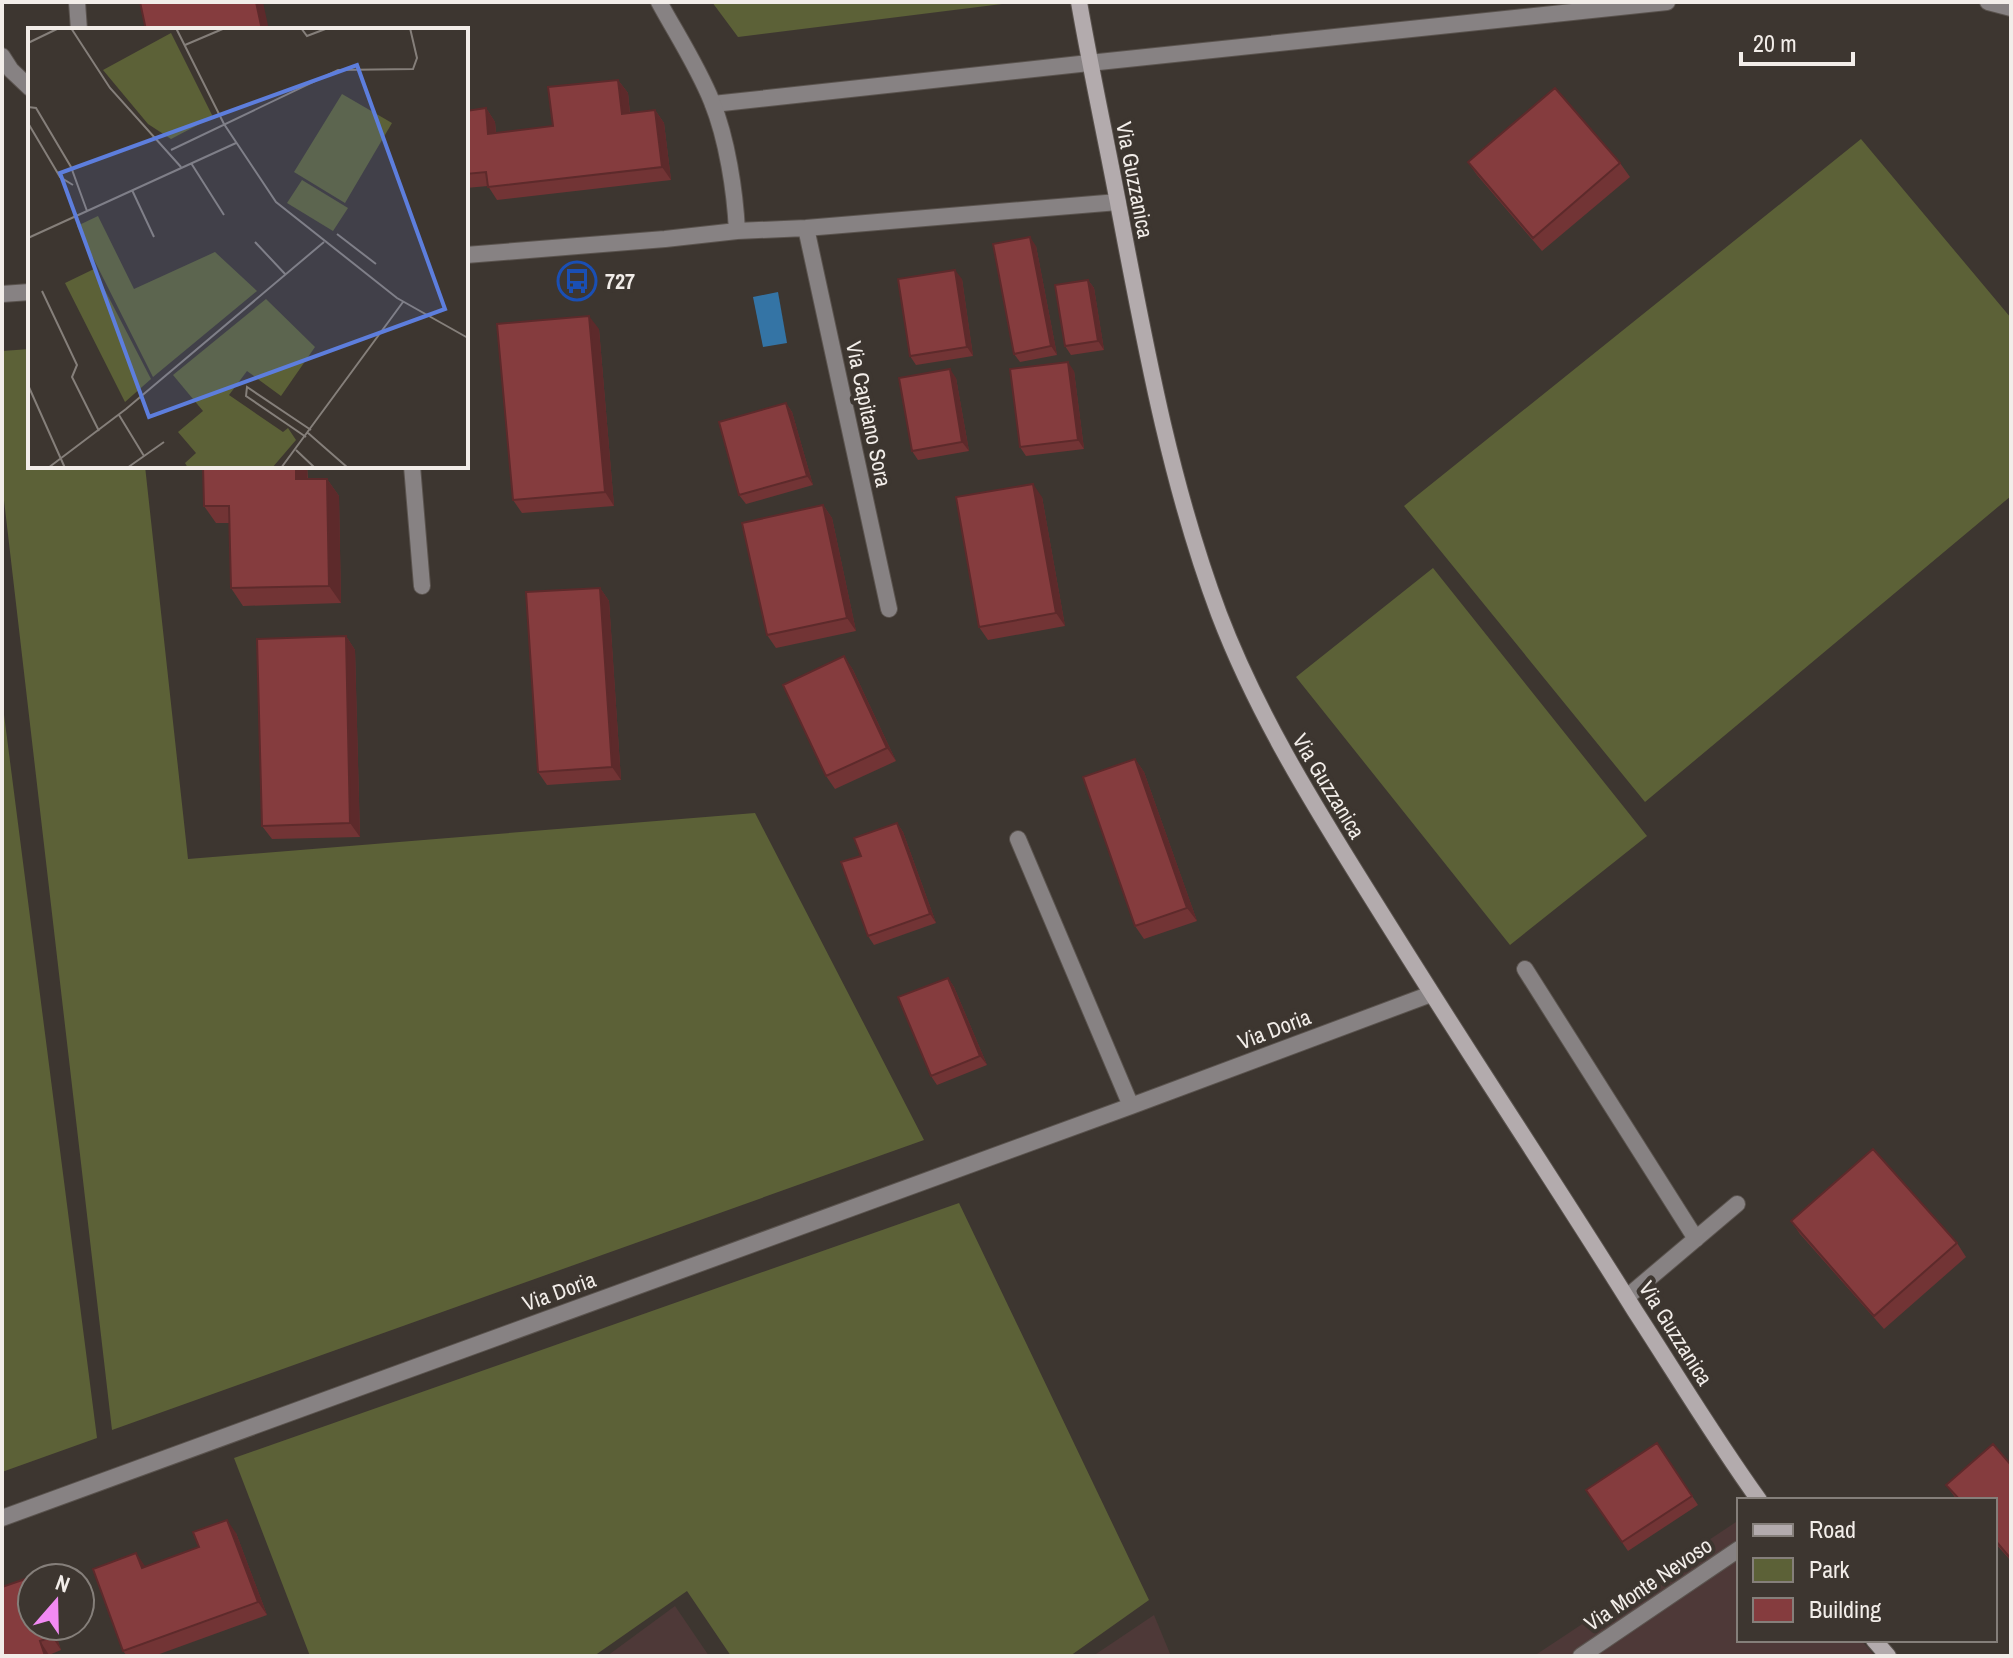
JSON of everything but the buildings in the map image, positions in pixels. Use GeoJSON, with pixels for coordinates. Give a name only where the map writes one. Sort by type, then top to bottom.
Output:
{"type":"FeatureCollection","features":[{"type":"Feature","properties":{"kind":"street"},"geometry":{"type":"LineString","coordinates":[[77,2],[79,28]]}},
{"type":"Feature","properties":{"kind":"street"},"geometry":{"type":"LineString","coordinates":[[659,2],[713,104],[724,142],[736,207],[737,231]]}},
{"type":"Feature","properties":{"kind":"street","name":"Via Guzzanica"},"geometry":{"type":"LineString","coordinates":[[1079,2],[1143,335],[1166,432],[1190,524],[1219,612],[1261,711],[1296,775],[1431,994],[1758,1498]]}},
{"type":"Feature","properties":{"kind":"street"},"geometry":{"type":"LineString","coordinates":[[713,104],[1667,2]]}},
{"type":"Feature","properties":{"kind":"street"},"geometry":{"type":"LineString","coordinates":[[1988,2],[2011,8]]}},
{"type":"Feature","properties":{"kind":"street"},"geometry":{"type":"LineString","coordinates":[[2,56],[28,86]]}},
{"type":"Feature","properties":{"kind":"street"},"geometry":{"type":"LineString","coordinates":[[468,255],[1118,202]]}},
{"type":"Feature","properties":{"kind":"street","name":"Via Capitano Sora"},"geometry":{"type":"LineString","coordinates":[[806,228],[889,609]]}},
{"type":"Feature","properties":{"kind":"street"},"geometry":{"type":"LineString","coordinates":[[2,294],[28,292]]}},
{"type":"Feature","properties":{"kind":"street"},"geometry":{"type":"LineString","coordinates":[[412,468],[422,586]]}},
{"type":"Feature","properties":{"kind":"street"},"geometry":{"type":"LineString","coordinates":[[1018,839],[1131,1106]]}},
{"type":"Feature","properties":{"kind":"street"},"geometry":{"type":"LineString","coordinates":[[1525,969],[1696,1239]]}},
{"type":"Feature","properties":{"kind":"street","name":"Via Doria"},"geometry":{"type":"LineString","coordinates":[[2,1518],[1431,994]]}},
{"type":"Feature","properties":{"kind":"street"},"geometry":{"type":"LineString","coordinates":[[1627,1297],[1737,1204]]}},
{"type":"Feature","properties":{"kind":"street","name":"Via Monte Nevoso"},"geometry":{"type":"LineString","coordinates":[[1581,1656],[1737,1550]]}},
{"type":"Feature","properties":{"kind":"shaded area"},"geometry":{"type":"Polygon","coordinates":[[[1737,1521],[1737,1642],[1863,1642],[1875,1656],[1534,1656],[1737,1521]]]}},
{"type":"Feature","properties":{"kind":"shaded area"},"geometry":{"type":"Polygon","coordinates":[[[675,1606],[709,1656],[607,1656],[675,1606]]]}},
{"type":"Feature","properties":{"kind":"shaded area"},"geometry":{"type":"Polygon","coordinates":[[[1154,1615],[1171,1656],[1093,1656],[1154,1615]]]}},
{"type":"Feature","properties":{"kind":"green space"},"geometry":{"type":"Polygon","coordinates":[[[712,2],[1018,2],[738,37],[712,2]]]}},
{"type":"Feature","properties":{"kind":"green space"},"geometry":{"type":"Polygon","coordinates":[[[1861,139],[2011,318],[2011,496],[1645,802],[1404,506],[1861,139]]]}},
{"type":"Feature","properties":{"kind":"green space"},"geometry":{"type":"Polygon","coordinates":[[[28,349],[28,468],[145,468],[188,859],[755,813],[924,1140],[112,1430],[2,483],[2,351],[28,349]]]}},
{"type":"Feature","properties":{"kind":"green space"},"geometry":{"type":"Polygon","coordinates":[[[1433,568],[1647,836],[1510,945],[1296,677],[1433,568]]]}},
{"type":"Feature","properties":{"kind":"green space"},"geometry":{"type":"Polygon","coordinates":[[[2,699],[97,1438],[2,1472],[2,699]]]}},
{"type":"Feature","properties":{"kind":"green space"},"geometry":{"type":"Polygon","coordinates":[[[959,1203],[1149,1600],[1070,1656],[731,1656],[687,1591],[594,1656],[310,1656],[234,1458],[959,1203]]]}},
{"type":"Feature","properties":{"kind":"water"},"geometry":{"type":"Polygon","coordinates":[[[778,292],[787,343],[763,347],[753,297],[778,292]]]}},
{"type":"Feature","properties":{"kind":"place","name":"727"},"geometry":{"type":"Point","coordinates":[577,281]}}]}
